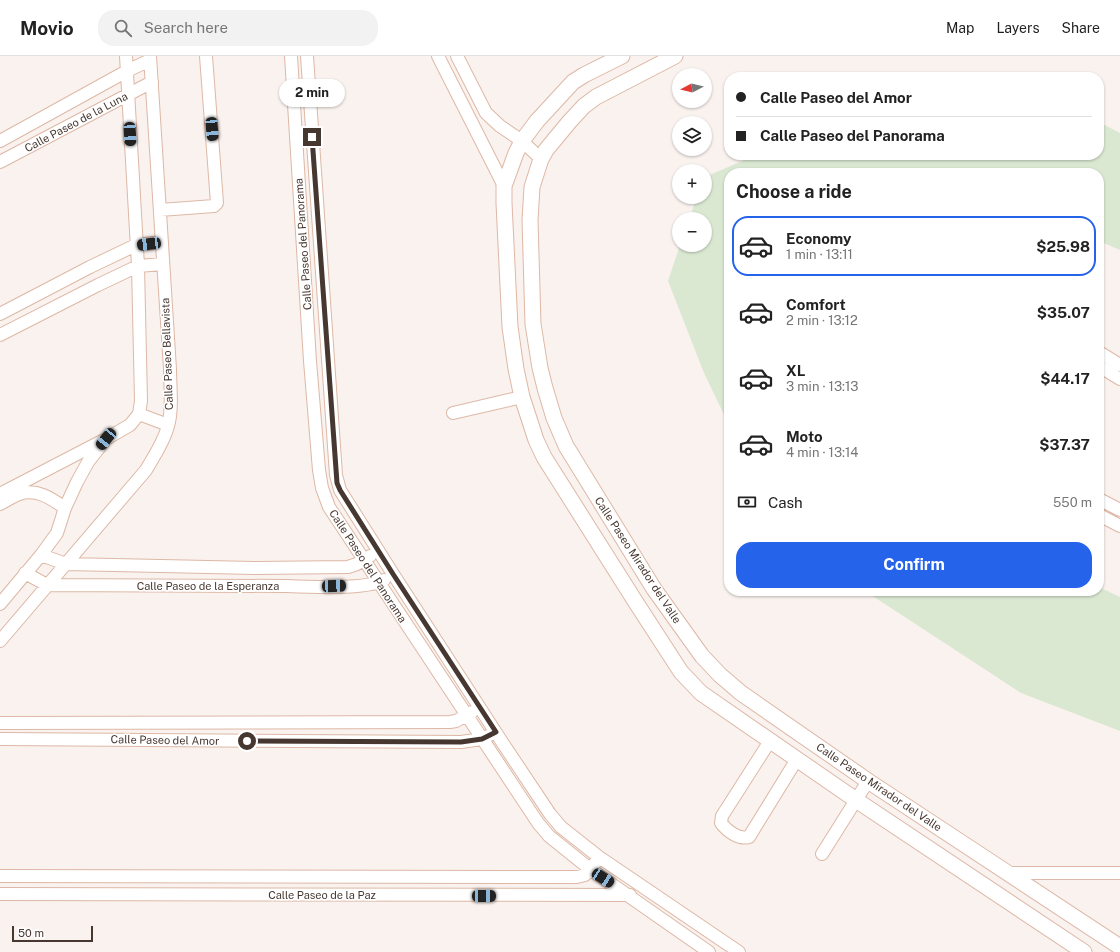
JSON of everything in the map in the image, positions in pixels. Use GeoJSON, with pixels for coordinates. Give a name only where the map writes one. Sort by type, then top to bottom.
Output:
{"type":"FeatureCollection","features":[{"type":"Feature","properties":{"kind":"street"},"geometry":{"type":"LineString","coordinates":[[0,494],[106,439],[130,424],[139,414],[141,401],[138,266],[126,56]]}},
{"type":"Feature","properties":{"kind":"street"},"geometry":{"type":"LineString","coordinates":[[160,210],[214,206],[217,203],[206,56]]}},
{"type":"Feature","properties":{"kind":"street","name":"Calle Paseo del Panorama"},"geometry":{"type":"LineString","coordinates":[[290,56],[310,361],[319,470],[322,488],[329,507],[538,823],[549,836],[590,869],[709,952]]}},
{"type":"Feature","properties":{"kind":"street","name":"Calle Paseo del Panorama"},"geometry":{"type":"LineString","coordinates":[[307,56],[336,475],[340,490],[496,732],[550,814],[561,827],[599,857],[739,952]]}},
{"type":"Feature","properties":{"kind":"street"},"geometry":{"type":"LineString","coordinates":[[438,56],[504,186]]}},
{"type":"Feature","properties":{"kind":"street"},"geometry":{"type":"LineString","coordinates":[[457,56],[486,113],[541,158]]}},
{"type":"Feature","properties":{"kind":"street","name":"Calle Paseo Mirador del Valle"},"geometry":{"type":"LineString","coordinates":[[622,56],[573,82],[551,104],[522,141],[504,186],[510,326],[516,369],[522,397],[536,440],[544,457],[681,672],[701,693],[856,800],[1084,952]]}},
{"type":"Feature","properties":{"kind":"street","name":"Calle Paseo Mirador del Valle"},"geometry":{"type":"LineString","coordinates":[[676,56],[596,97],[584,106],[570,121],[541,158],[532,187],[530,220],[533,324],[542,374],[554,418],[566,446],[654,589],[702,656],[720,676],[741,693],[868,781],[1120,947]]}},
{"type":"Feature","properties":{"kind":"street","name":"Calle Paseo de la Luna"},"geometry":{"type":"LineString","coordinates":[[0,141],[150,58]]}},
{"type":"Feature","properties":{"kind":"street","name":"Calle Paseo Bellavista"},"geometry":{"type":"LineString","coordinates":[[0,641],[146,470],[162,444],[168,425],[170,416],[170,369],[150,58]]}},
{"type":"Feature","properties":{"kind":"street","name":"Calle Paseo de la Luna"},"geometry":{"type":"LineString","coordinates":[[0,162],[152,82]]}},
{"type":"Feature","properties":{"kind":"street"},"geometry":{"type":"LineString","coordinates":[[0,314],[136,245],[162,242]]}},
{"type":"Feature","properties":{"kind":"street"},"geometry":{"type":"LineString","coordinates":[[0,335],[138,266],[163,264]]}},
{"type":"Feature","properties":{"kind":"street"},"geometry":{"type":"LineString","coordinates":[[1109,365],[1120,379]]}},
{"type":"Feature","properties":{"kind":"street"},"geometry":{"type":"LineString","coordinates":[[453,413],[522,397]]}},
{"type":"Feature","properties":{"kind":"street"},"geometry":{"type":"LineString","coordinates":[[139,414],[168,425]]}},
{"type":"Feature","properties":{"kind":"street"},"geometry":{"type":"LineString","coordinates":[[0,604],[41,555],[57,533],[65,508],[77,482],[88,462],[106,439]]}},
{"type":"Feature","properties":{"kind":"street"},"geometry":{"type":"LineString","coordinates":[[0,504],[20,494],[36,492],[65,508]]}},
{"type":"Feature","properties":{"kind":"street"},"geometry":{"type":"LineString","coordinates":[[1104,502],[1120,510]]}},
{"type":"Feature","properties":{"kind":"street"},"geometry":{"type":"LineString","coordinates":[[1104,517],[1119,524]]}},
{"type":"Feature","properties":{"kind":"street","name":"Calle Paseo de la Esperanza"},"geometry":{"type":"LineString","coordinates":[[41,555],[66,564],[255,568],[348,567],[365,560],[378,550]]}},
{"type":"Feature","properties":{"kind":"street","name":"Calle Paseo de la Esperanza"},"geometry":{"type":"LineString","coordinates":[[25,573],[47,585],[321,586],[359,586],[378,583],[393,574]]}},
{"type":"Feature","properties":{"kind":"street"},"geometry":{"type":"LineString","coordinates":[[635,601],[654,589]]}},
{"type":"Feature","properties":{"kind":"street","name":"Calle Paseo del Amor"},"geometry":{"type":"LineString","coordinates":[[0,723],[450,722],[456,721],[480,706]]}},
{"type":"Feature","properties":{"kind":"street","name":"Calle Paseo del Amor"},"geometry":{"type":"LineString","coordinates":[[0,739],[461,742],[482,739],[496,732]]}},
{"type":"Feature","properties":{"kind":"street"},"geometry":{"type":"LineString","coordinates":[[770,741],[722,816],[721,823],[724,827],[740,837],[749,837],[797,759]]}},
{"type":"Feature","properties":{"kind":"street"},"geometry":{"type":"LineString","coordinates":[[822,854],[868,781]]}},
{"type":"Feature","properties":{"kind":"street","name":"Calle Paseo de la Paz"},"geometry":{"type":"LineString","coordinates":[[0,876],[577,877],[585,874],[599,857]]}},
{"type":"Feature","properties":{"kind":"street"},"geometry":{"type":"LineString","coordinates":[[1009,873],[1120,873]]}},
{"type":"Feature","properties":{"kind":"street"},"geometry":{"type":"LineString","coordinates":[[630,896],[638,884]]}},
{"type":"Feature","properties":{"kind":"street","name":"Calle Paseo de la Paz"},"geometry":{"type":"LineString","coordinates":[[0,894],[630,896]]}},
{"type":"Feature","properties":{"kind":"green space"},"geometry":{"type":"Polygon","coordinates":[[[1104,125],[1120,133],[1120,250],[1104,243],[1104,168],[726,168],[744,160],[1104,160],[1104,125]]]}},
{"type":"Feature","properties":{"kind":"green space"},"geometry":{"type":"Polygon","coordinates":[[[724,169],[724,415],[704,373],[668,281],[678,252],[712,252],[712,212],[692,212],[694,204],[712,204],[712,174],[724,169]]]}},
{"type":"Feature","properties":{"kind":"green space"},"geometry":{"type":"Polygon","coordinates":[[[1104,589],[1120,597],[1120,731],[1021,693],[873,596],[1104,596],[1104,589]]]}},
{"type":"Feature","properties":{"kind":"route"},"geometry":{"type":"LineString","coordinates":[[247,741],[461,742],[482,739],[496,732],[393,574],[337,483],[312,137]]}}]}
